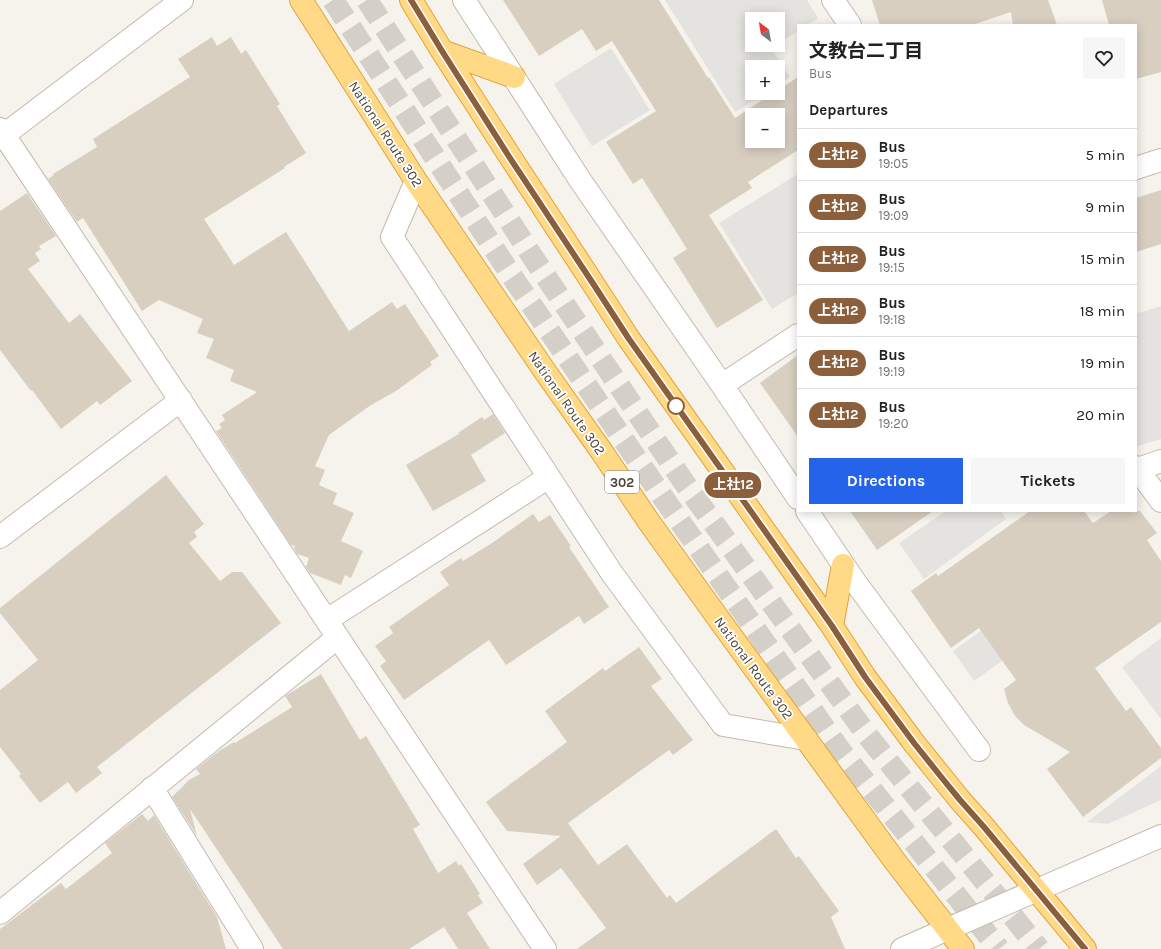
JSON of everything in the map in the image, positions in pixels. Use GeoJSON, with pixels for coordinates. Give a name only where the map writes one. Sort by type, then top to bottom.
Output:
{"type":"FeatureCollection","features":[{"type":"Feature","properties":{"kind":"highway","name":"National Route 302"},"geometry":{"type":"LineString","coordinates":[[301,0],[416,181],[649,522],[894,860],[963,949]]}},
{"type":"Feature","properties":{"kind":"highway"},"geometry":{"type":"LineString","coordinates":[[411,0],[442,51],[629,339],[832,626],[865,677],[914,743],[960,800],[1085,949]]}},
{"type":"Feature","properties":{"kind":"highway"},"geometry":{"type":"LineString","coordinates":[[442,51],[514,77]]}},
{"type":"Feature","properties":{"kind":"highway"},"geometry":{"type":"LineString","coordinates":[[832,626],[843,565]]}},
{"type":"Feature","properties":{"kind":"street"},"geometry":{"type":"LineString","coordinates":[[182,0],[1,134],[181,400],[545,949]]}},
{"type":"Feature","properties":{"kind":"street"},"geometry":{"type":"LineString","coordinates":[[464,0],[580,180],[722,384],[797,496]]}},
{"type":"Feature","properties":{"kind":"street"},"geometry":{"type":"LineString","coordinates":[[833,0],[849,24]]}},
{"type":"Feature","properties":{"kind":"street"},"geometry":{"type":"LineString","coordinates":[[1137,168],[1161,160]]}},
{"type":"Feature","properties":{"kind":"street"},"geometry":{"type":"LineString","coordinates":[[416,181],[392,237],[611,572],[723,725],[806,739]]}},
{"type":"Feature","properties":{"kind":"street"},"geometry":{"type":"LineString","coordinates":[[722,384],[797,336]]}},
{"type":"Feature","properties":{"kind":"street"},"geometry":{"type":"LineString","coordinates":[[0,537],[181,400]]}},
{"type":"Feature","properties":{"kind":"street"},"geometry":{"type":"LineString","coordinates":[[1161,461],[1137,468],[1161,502]]}},
{"type":"Feature","properties":{"kind":"street"},"geometry":{"type":"LineString","coordinates":[[0,913],[152,788],[333,629],[549,477]]}},
{"type":"Feature","properties":{"kind":"street"},"geometry":{"type":"LineString","coordinates":[[808,512],[843,565],[979,750]]}},
{"type":"Feature","properties":{"kind":"street"},"geometry":{"type":"LineString","coordinates":[[152,788],[252,949]]}},
{"type":"Feature","properties":{"kind":"street"},"geometry":{"type":"LineString","coordinates":[[902,949],[1161,836]]}},
{"type":"Feature","properties":{"kind":"shaded area"},"geometry":{"type":"Polygon","coordinates":[[[665,0],[807,0],[818,18],[809,24],[797,24],[797,32],[785,39],[785,12],[745,12],[745,52],[774,52],[779,60],[745,60],[745,100],[754,100],[735,112],[665,0]]]}},
{"type":"Feature","properties":{"kind":"shaded area"},"geometry":{"type":"Polygon","coordinates":[[[611,48],[650,110],[592,146],[554,84],[611,48]]]}},
{"type":"Feature","properties":{"kind":"shaded area"},"geometry":{"type":"Polygon","coordinates":[[[785,69],[790,77],[785,80],[785,69]]]}},
{"type":"Feature","properties":{"kind":"shaded area"},"geometry":{"type":"Polygon","coordinates":[[[797,175],[797,294],[772,309],[719,223],[797,175]]]}},
{"type":"Feature","properties":{"kind":"shaded area"},"geometry":{"type":"Polygon","coordinates":[[[1161,306],[1161,439],[1138,446],[1137,445],[1137,314],[1161,306]]]}},
{"type":"Feature","properties":{"kind":"shaded area"},"geometry":{"type":"Polygon","coordinates":[[[945,512],[1002,512],[1006,519],[924,579],[899,543],[945,512]]]}},
{"type":"Feature","properties":{"kind":"shaded area"},"geometry":{"type":"Polygon","coordinates":[[[1054,578],[1075,608],[974,681],[953,651],[1054,578]]]}},
{"type":"Feature","properties":{"kind":"shaded area"},"geometry":{"type":"Polygon","coordinates":[[[1161,638],[1161,719],[1122,667],[1161,638]]]}},
{"type":"Feature","properties":{"kind":"shaded area"},"geometry":{"type":"Polygon","coordinates":[[[1161,766],[1161,800],[1108,824],[1087,822],[1161,766]]]}},
{"type":"Feature","properties":{"kind":"building"},"geometry":{"type":"Polygon","coordinates":[[[503,0],[659,0],[735,118],[745,111],[745,148],[785,148],[785,108],[750,108],[762,100],[785,100],[785,85],[797,78],[797,151],[748,182],[752,188],[709,215],[763,300],[717,328],[673,258],[687,249],[642,178],[633,184],[606,142],[656,111],[612,41],[596,51],[582,29],[539,56],[503,0]]]}},
{"type":"Feature","properties":{"kind":"building"},"geometry":{"type":"Polygon","coordinates":[[[872,0],[1048,0],[1057,24],[1013,24],[1011,12],[975,24],[880,24],[872,0]]]}},
{"type":"Feature","properties":{"kind":"building"},"geometry":{"type":"Polygon","coordinates":[[[1102,0],[1161,0],[1161,72],[1137,79],[1137,24],[1109,24],[1102,0]]]}},
{"type":"Feature","properties":{"kind":"building"},"geometry":{"type":"Polygon","coordinates":[[[212,37],[217,46],[231,37],[241,54],[246,50],[280,104],[277,106],[306,153],[204,219],[234,265],[286,232],[349,331],[392,302],[397,309],[405,304],[439,356],[430,362],[432,365],[396,391],[371,405],[329,435],[315,466],[325,470],[319,485],[337,493],[333,504],[354,513],[341,541],[363,551],[351,578],[345,575],[341,585],[310,573],[306,567],[309,558],[297,554],[294,548],[295,546],[291,545],[216,431],[222,428],[219,424],[225,420],[222,415],[257,392],[230,381],[234,370],[206,358],[214,339],[197,333],[203,319],[159,300],[142,311],[83,218],[77,222],[48,179],[54,175],[53,174],[97,147],[93,139],[190,77],[178,59],[212,37]]]}},
{"type":"Feature","properties":{"kind":"building"},"geometry":{"type":"Polygon","coordinates":[[[1161,190],[1161,244],[1137,252],[1137,198],[1161,190]]]}},
{"type":"Feature","properties":{"kind":"building"},"geometry":{"type":"Polygon","coordinates":[[[27,193],[56,236],[39,246],[41,249],[35,253],[40,261],[28,269],[69,323],[80,314],[132,381],[100,405],[97,401],[61,429],[0,350],[0,211],[27,193]]]}},
{"type":"Feature","properties":{"kind":"building"},"geometry":{"type":"Polygon","coordinates":[[[797,356],[797,436],[760,383],[797,356]]]}},
{"type":"Feature","properties":{"kind":"building"},"geometry":{"type":"Polygon","coordinates":[[[493,414],[505,433],[471,455],[486,481],[433,511],[406,465],[459,434],[458,433],[482,417],[484,420],[493,414]]]}},
{"type":"Feature","properties":{"kind":"building"},"geometry":{"type":"Polygon","coordinates":[[[166,475],[204,524],[194,532],[197,537],[189,543],[220,581],[232,572],[242,572],[281,623],[97,767],[102,773],[76,793],[68,782],[40,803],[19,776],[21,774],[0,747],[0,690],[38,660],[0,613],[0,608],[166,475]]]}},
{"type":"Feature","properties":{"kind":"building"},"geometry":{"type":"Polygon","coordinates":[[[1140,511],[1157,533],[1147,540],[1161,561],[1161,622],[1095,668],[1126,711],[1131,707],[1161,748],[1161,758],[1083,817],[1047,769],[1070,752],[1024,725],[1015,716],[1008,703],[1004,689],[1016,680],[979,628],[951,648],[911,591],[936,573],[938,576],[1029,512],[1085,512],[1093,523],[1110,512],[1140,511]]]}},
{"type":"Feature","properties":{"kind":"building"},"geometry":{"type":"Polygon","coordinates":[[[851,512],[932,512],[877,550],[851,512]]]}},
{"type":"Feature","properties":{"kind":"building"},"geometry":{"type":"Polygon","coordinates":[[[533,514],[539,522],[550,515],[571,546],[569,547],[609,607],[584,624],[579,616],[506,665],[489,640],[404,700],[380,666],[386,661],[375,646],[393,633],[389,627],[449,585],[440,572],[461,558],[463,561],[492,543],[533,514]]]}},
{"type":"Feature","properties":{"kind":"building"},"geometry":{"type":"Polygon","coordinates":[[[639,647],[662,679],[651,686],[693,740],[673,755],[669,750],[568,823],[598,865],[627,844],[667,898],[670,895],[676,903],[776,829],[796,858],[799,856],[839,911],[831,917],[845,949],[577,949],[606,928],[561,868],[537,885],[523,864],[561,836],[507,831],[486,802],[567,742],[545,711],[603,668],[605,671],[639,647]]]}},
{"type":"Feature","properties":{"kind":"building"},"geometry":{"type":"Polygon","coordinates":[[[321,674],[360,740],[366,736],[420,825],[413,829],[438,873],[456,861],[459,866],[461,864],[480,894],[478,895],[483,903],[467,913],[490,949],[458,949],[444,927],[409,949],[283,949],[190,809],[197,836],[172,797],[189,780],[200,774],[196,769],[219,751],[234,742],[235,743],[292,707],[285,696],[321,674]]]}},
{"type":"Feature","properties":{"kind":"building"},"geometry":{"type":"Polygon","coordinates":[[[142,814],[148,821],[154,815],[217,917],[226,949],[0,949],[0,929],[61,883],[66,889],[112,853],[105,843],[142,814]]]}},
{"type":"Feature","properties":{"kind":"tunnel"},"geometry":{"type":"LineString","coordinates":[[333,0],[511,275],[662,496],[840,750],[999,949]]}},
{"type":"Feature","properties":{"kind":"tunnel"},"geometry":{"type":"LineString","coordinates":[[367,0],[534,259],[683,481],[867,735],[1039,949]]}},
{"type":"Feature","properties":{"kind":"bus line","name":"上社12"},"geometry":{"type":"LineString","coordinates":[[411,0],[508,155],[629,339],[832,626],[865,677],[942,778],[1085,949]]}}]}
